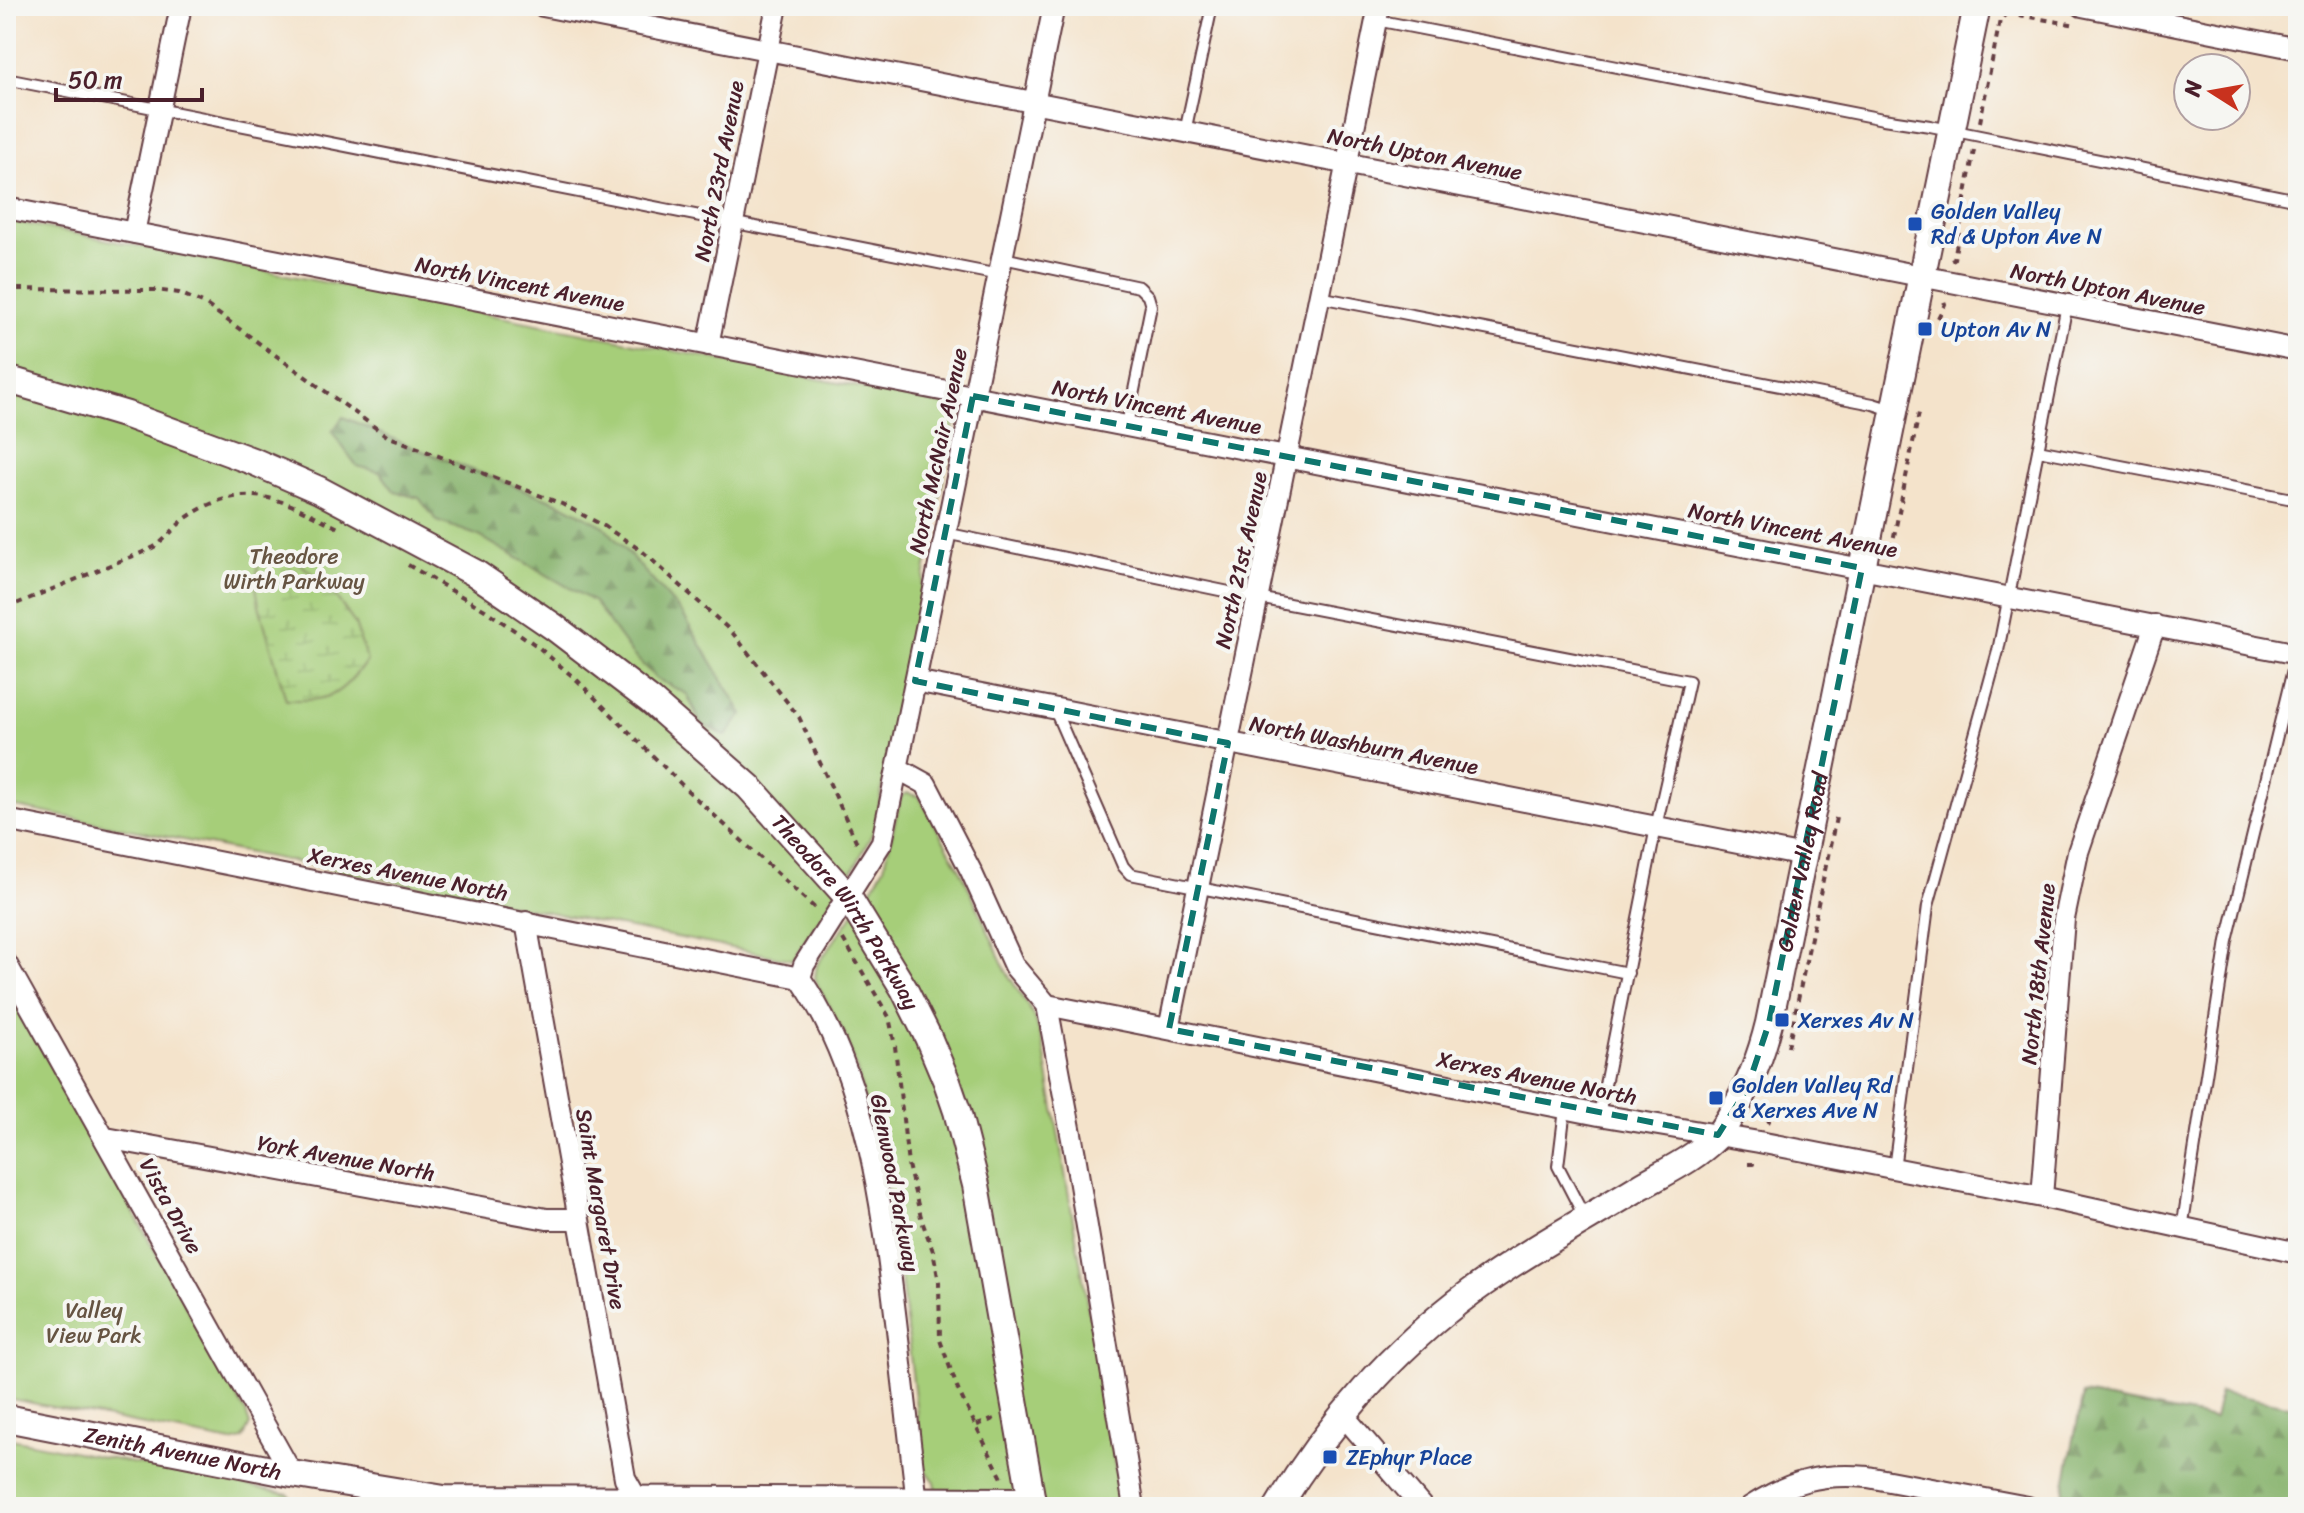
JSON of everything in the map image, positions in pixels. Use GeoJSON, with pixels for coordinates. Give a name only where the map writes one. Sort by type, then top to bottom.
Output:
{"type":"FeatureCollection","features":[{"type":"Feature","properties":{"kind":"street"},"geometry":{"type":"LineString","coordinates":[[134,233],[181,6]]}},
{"type":"Feature","properties":{"kind":"street","name":"North Upton Avenue"},"geometry":{"type":"LineString","coordinates":[[543,6],[2298,350]]}},
{"type":"Feature","properties":{"kind":"street","name":"North 23rd Avenue"},"geometry":{"type":"LineString","coordinates":[[708,345],[777,6]]}},
{"type":"Feature","properties":{"kind":"street","name":"North McNair Avenue"},"geometry":{"type":"LineString","coordinates":[[848,897],[882,842],[1054,6]]}},
{"type":"Feature","properties":{"kind":"street","name":"Golden Valley Road"},"geometry":{"type":"LineString","coordinates":[[1278,1507],[1313,1452],[1397,1356],[1471,1292],[1687,1161],[1718,1135],[1747,1089],[1759,1062],[1804,856],[1977,6]]}},
{"type":"Feature","properties":{"kind":"street"},"geometry":{"type":"LineString","coordinates":[[2082,6],[2129,11],[2298,49]]}},
{"type":"Feature","properties":{"kind":"street","name":"North 21st Avenue"},"geometry":{"type":"LineString","coordinates":[[1169,1029],[1377,13]]}},
{"type":"Feature","properties":{"kind":"street","name":"North Vincent Avenue"},"geometry":{"type":"LineString","coordinates":[[6,208],[2298,654]]}},
{"type":"Feature","properties":{"kind":"street","name":"Theodore Wirth Parkway"},"geometry":{"type":"LineString","coordinates":[[6,379],[127,415],[255,462],[319,490],[475,573],[554,627],[651,701],[749,787],[848,897],[904,989],[928,1037],[957,1111],[985,1233],[1024,1504]]}},
{"type":"Feature","properties":{"kind":"street","name":"North 18th Avenue"},"geometry":{"type":"LineString","coordinates":[[2042,1197],[2064,919],[2078,852],[2155,625]]}},
{"type":"Feature","properties":{"kind":"street","name":"North Washburn Avenue"},"geometry":{"type":"LineString","coordinates":[[915,681],[1804,856]]}},
{"type":"Feature","properties":{"kind":"street"},"geometry":{"type":"LineString","coordinates":[[897,768],[926,784],[971,871],[1014,966],[1047,1005],[1134,1507]]}},
{"type":"Feature","properties":{"kind":"street","name":"Xerxes Avenue North"},"geometry":{"type":"LineString","coordinates":[[6,820],[800,978]]}},
{"type":"Feature","properties":{"kind":"street"},"geometry":{"type":"LineString","coordinates":[[800,978],[804,965],[848,897]]}},
{"type":"Feature","properties":{"kind":"street","name":"Saint Margaret Drive"},"geometry":{"type":"LineString","coordinates":[[526,922],[625,1478],[640,1504]]}},
{"type":"Feature","properties":{"kind":"street","name":"Vista Drive"},"geometry":{"type":"LineString","coordinates":[[6,963],[292,1474]]}},
{"type":"Feature","properties":{"kind":"street","name":"Glenwood Parkway"},"geometry":{"type":"LineString","coordinates":[[800,978],[832,1033],[851,1086],[870,1161],[888,1260],[918,1505]]}},
{"type":"Feature","properties":{"kind":"street","name":"Xerxes Avenue North"},"geometry":{"type":"LineString","coordinates":[[1047,1005],[1565,1109],[2042,1197],[2298,1253]]}},
{"type":"Feature","properties":{"kind":"street","name":"York Avenue North"},"geometry":{"type":"LineString","coordinates":[[106,1138],[547,1219],[578,1219]]}},
{"type":"Feature","properties":{"kind":"street"},"geometry":{"type":"LineString","coordinates":[[1343,1415],[1422,1507]]}},
{"type":"Feature","properties":{"kind":"street","name":"Zenith Avenue North"},"geometry":{"type":"LineString","coordinates":[[6,1418],[292,1474],[444,1499],[640,1504],[1024,1504]]}},
{"type":"Feature","properties":{"kind":"street"},"geometry":{"type":"LineString","coordinates":[[1750,1507],[1782,1488],[1821,1476],[1843,1475],[2028,1507]]}},
{"type":"Feature","properties":{"kind":"lane"},"geometry":{"type":"LineString","coordinates":[[1185,132],[1212,6]]}},
{"type":"Feature","properties":{"kind":"lane"},"geometry":{"type":"LineString","coordinates":[[1377,13],[2298,200]]}},
{"type":"Feature","properties":{"kind":"lane"},"geometry":{"type":"LineString","coordinates":[[6,79],[733,223],[1139,287],[1148,296],[1151,306],[1127,425]]}},
{"type":"Feature","properties":{"kind":"lane"},"geometry":{"type":"LineString","coordinates":[[1319,297],[1894,410]]}},
{"type":"Feature","properties":{"kind":"lane"},"geometry":{"type":"LineString","coordinates":[[1894,1169],[1928,906],[1998,651],[2067,305]]}},
{"type":"Feature","properties":{"kind":"lane"},"geometry":{"type":"LineString","coordinates":[[2038,450],[2298,500]]}},
{"type":"Feature","properties":{"kind":"lane"},"geometry":{"type":"LineString","coordinates":[[945,533],[1258,598],[1689,681],[1656,827],[1599,1115]]}},
{"type":"Feature","properties":{"kind":"lane"},"geometry":{"type":"LineString","coordinates":[[2182,1229],[2227,941],[2298,654]]}},
{"type":"Feature","properties":{"kind":"lane"},"geometry":{"type":"LineString","coordinates":[[1054,707],[1123,866],[1130,874],[1628,973]]}},
{"type":"Feature","properties":{"kind":"lane"},"geometry":{"type":"LineString","coordinates":[[1565,1109],[1558,1166],[1586,1220]]}},
{"type":"Feature","properties":{"kind":"path"},"geometry":{"type":"LineString","coordinates":[[6,289],[155,290],[179,293],[205,304],[387,436],[562,504],[642,551],[731,631],[799,717],[857,842],[865,870]]}},
{"type":"Feature","properties":{"kind":"path"},"geometry":{"type":"LineString","coordinates":[[1936,329],[1944,301]]}},
{"type":"Feature","properties":{"kind":"path"},"geometry":{"type":"LineString","coordinates":[[1888,549],[1892,546],[1920,407]]}},
{"type":"Feature","properties":{"kind":"path"},"geometry":{"type":"LineString","coordinates":[[6,608],[153,547],[191,515],[233,497],[254,494],[276,499],[349,534]]}},
{"type":"Feature","properties":{"kind":"path"},"geometry":{"type":"LineString","coordinates":[[401,561],[485,610],[547,654],[849,945],[889,1017],[908,1165],[939,1282],[940,1340],[958,1390],[1003,1480],[1024,1504]]}},
{"type":"Feature","properties":{"kind":"path"},"geometry":{"type":"LineString","coordinates":[[1748,1164],[1753,1164],[1753,1160]]}},
{"type":"Feature","properties":{"kind":"path"},"geometry":{"type":"LineString","coordinates":[[6,1494],[26,1507]]}},
{"type":"Feature","properties":{"kind":"highlighted area"},"geometry":{"type":"Polygon","coordinates":[[[973,396],[1862,568],[1769,1023],[1747,1089],[1718,1135],[1169,1029],[1228,743],[915,681],[973,396]]]}},
{"type":"Feature","properties":{"kind":"green space","name":"Theodore Wirth Parkway"},"geometry":{"type":"Polygon","coordinates":[[[6,220],[951,405],[956,416],[874,830],[857,863],[792,960],[6,805],[6,220]]]}},
{"type":"Feature","properties":{"kind":"green space"},"geometry":{"type":"Polygon","coordinates":[[[343,417],[412,447],[562,504],[604,526],[682,613],[743,714],[726,736],[701,724],[687,694],[657,679],[632,654],[594,602],[479,536],[437,521],[419,498],[395,492],[380,472],[357,466],[332,432],[343,417]]]}},
{"type":"Feature","properties":{"kind":"green space"},"geometry":{"type":"Polygon","coordinates":[[[270,554],[294,559],[329,587],[355,624],[367,661],[340,689],[324,698],[286,700],[256,587],[258,565],[270,554]]]}},
{"type":"Feature","properties":{"kind":"green space"},"geometry":{"type":"Polygon","coordinates":[[[907,793],[919,796],[963,875],[1006,971],[1035,1018],[1043,1044],[1122,1507],[939,1507],[935,1482],[923,1466],[898,1253],[887,1187],[846,1037],[815,977],[817,965],[884,867],[901,797],[907,793]]]}},
{"type":"Feature","properties":{"kind":"green space","name":"Valley View Park"},"geometry":{"type":"Polygon","coordinates":[[[6,985],[246,1413],[250,1425],[243,1439],[231,1442],[6,1398],[6,985]]]}},
{"type":"Feature","properties":{"kind":"green space"},"geometry":{"type":"Polygon","coordinates":[[[2220,1392],[2298,1407],[2298,1507],[2095,1507],[2081,1495],[2063,1494],[2083,1394],[2214,1419],[2220,1392]]]}},
{"type":"Feature","properties":{"kind":"green space"},"geometry":{"type":"Polygon","coordinates":[[[6,1438],[289,1494],[296,1507],[6,1507],[6,1438]]]}},
{"type":"Feature","properties":{"kind":"place","name":"Golden Valley Rd & Upton Ave N"},"geometry":{"type":"Point","coordinates":[1915,224]}},
{"type":"Feature","properties":{"kind":"place","name":"Upton Av N"},"geometry":{"type":"Point","coordinates":[1925,329]}},
{"type":"Feature","properties":{"kind":"place","name":"Xerxes Av N"},"geometry":{"type":"Point","coordinates":[1782,1020]}},
{"type":"Feature","properties":{"kind":"place","name":"Golden Valley Rd & Xerxes Ave N"},"geometry":{"type":"Point","coordinates":[1716,1098]}},
{"type":"Feature","properties":{"kind":"place","name":"ZEphyr Place"},"geometry":{"type":"Point","coordinates":[1330,1457]}}]}
